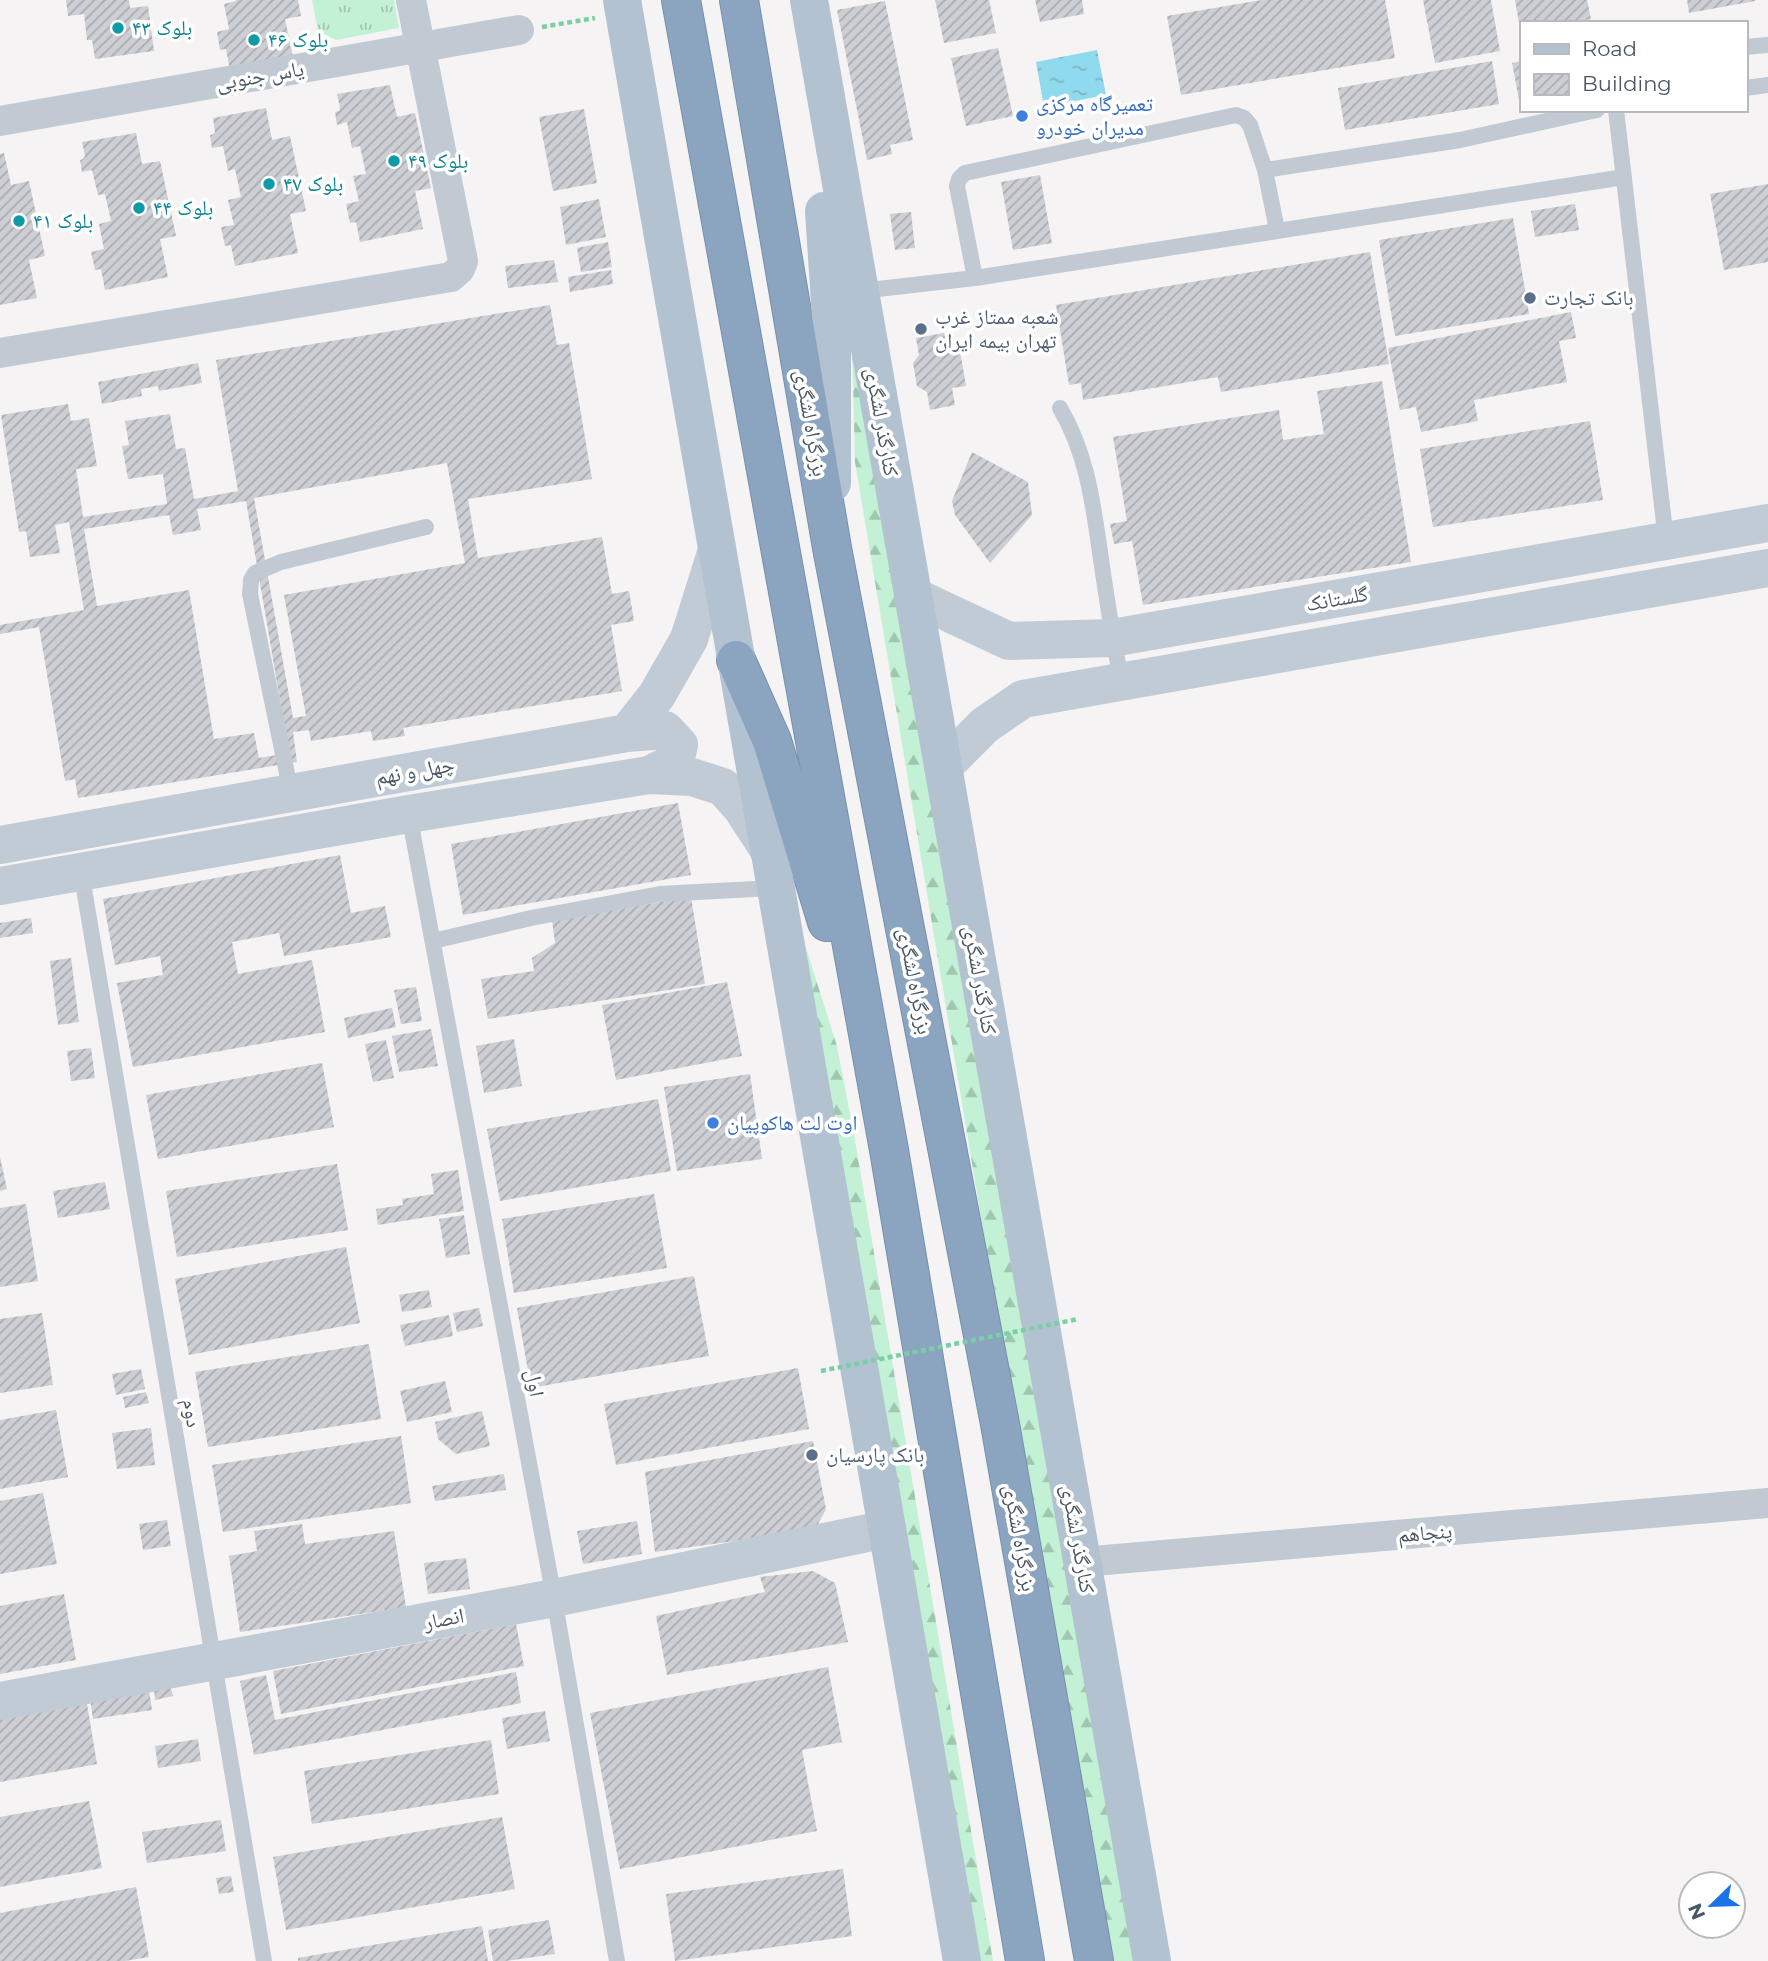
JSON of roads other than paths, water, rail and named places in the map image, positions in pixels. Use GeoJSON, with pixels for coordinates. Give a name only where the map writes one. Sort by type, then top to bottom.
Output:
{"type":"FeatureCollection","features":[{"type":"Feature","properties":{"kind":"highway"},"geometry":{"type":"LineString","coordinates":[[681,0],[880,1099],[1025,1961]]}},
{"type":"Feature","properties":{"kind":"highway","name":"بزرگراه لشگری"},"geometry":{"type":"LineString","coordinates":[[739,0],[832,548],[1000,1424],[1094,1961]]}},
{"type":"Feature","properties":{"kind":"highway"},"geometry":{"type":"LineString","coordinates":[[736,660],[772,741],[880,1099]]}},
{"type":"Feature","properties":{"kind":"main road"},"geometry":{"type":"LineString","coordinates":[[623,7],[962,1961]]}},
{"type":"Feature","properties":{"kind":"main road"},"geometry":{"type":"LineString","coordinates":[[811,11],[832,332],[832,548]]}},
{"type":"Feature","properties":{"kind":"main road","name":"کنارگذر لشگری"},"geometry":{"type":"LineString","coordinates":[[811,11],[1152,1961]]}},
{"type":"Feature","properties":{"kind":"street"},"geometry":{"type":"LineString","coordinates":[[0,353],[451,277],[463,261],[411,0]]}},
{"type":"Feature","properties":{"kind":"street","name":"یاس جنوبی"},"geometry":{"type":"LineString","coordinates":[[0,121],[519,30]]}},
{"type":"Feature","properties":{"kind":"street","name":"گلستانک"},"geometry":{"type":"LineString","coordinates":[[913,596],[1009,641],[1112,638],[1768,523]]}},
{"type":"Feature","properties":{"kind":"street"},"geometry":{"type":"LineString","coordinates":[[626,733],[657,695],[689,639],[717,550]]}},
{"type":"Feature","properties":{"kind":"street"},"geometry":{"type":"LineString","coordinates":[[943,767],[985,725],[1023,699],[1768,568]]}},
{"type":"Feature","properties":{"kind":"street","name":"چهل و نهم"},"geometry":{"type":"LineString","coordinates":[[0,845],[626,733],[665,730],[679,745],[675,762],[649,775]]}},
{"type":"Feature","properties":{"kind":"street","name":"چهل و نهم"},"geometry":{"type":"LineString","coordinates":[[0,886],[649,775],[692,777],[723,787],[741,807],[769,850]]}},
{"type":"Feature","properties":{"kind":"street","name":"پنجاهم"},"geometry":{"type":"LineString","coordinates":[[1082,1562],[1768,1503]]}},
{"type":"Feature","properties":{"kind":"street","name":"انصار"},"geometry":{"type":"LineString","coordinates":[[0,1701],[554,1598],[887,1529]]}},
{"type":"Feature","properties":{"kind":"lane"},"geometry":{"type":"LineString","coordinates":[[1747,47],[1768,46]]}},
{"type":"Feature","properties":{"kind":"lane"},"geometry":{"type":"LineString","coordinates":[[1747,88],[1768,85]]}},
{"type":"Feature","properties":{"kind":"lane"},"geometry":{"type":"LineString","coordinates":[[1265,170],[1460,140],[1588,112]]}},
{"type":"Feature","properties":{"kind":"lane"},"geometry":{"type":"LineString","coordinates":[[1616,112],[1666,540]]}},
{"type":"Feature","properties":{"kind":"lane"},"geometry":{"type":"LineString","coordinates":[[975,278],[957,186],[965,173],[1236,115],[1244,118],[1250,125],[1265,170],[1277,230]]}},
{"type":"Feature","properties":{"kind":"lane"},"geometry":{"type":"LineString","coordinates":[[860,291],[975,278],[1624,177]]}},
{"type":"Feature","properties":{"kind":"lane"},"geometry":{"type":"LineString","coordinates":[[1060,408],[1073,430],[1082,454],[1094,512],[1112,638],[1122,683]]}},
{"type":"Feature","properties":{"kind":"lane"},"geometry":{"type":"LineString","coordinates":[[291,793],[253,606],[251,580],[255,573],[281,562],[426,527]]}},
{"type":"Feature","properties":{"kind":"lane","name":"اول"},"geometry":{"type":"LineString","coordinates":[[409,814],[554,1598],[617,1961]]}},
{"type":"Feature","properties":{"kind":"lane","name":"دوم"},"geometry":{"type":"LineString","coordinates":[[81,872],[264,1961]]}},
{"type":"Feature","properties":{"kind":"lane"},"geometry":{"type":"LineString","coordinates":[[433,941],[531,918],[650,896],[776,888]]}},
{"type":"Feature","properties":{"kind":"water"},"geometry":{"type":"Polygon","coordinates":[[[1097,50],[1106,95],[1044,107],[1036,62],[1097,50]]]}},
{"type":"Feature","properties":{"kind":"place","name":"بلوک ۴۳"},"geometry":{"type":"Point","coordinates":[118,28]}},
{"type":"Feature","properties":{"kind":"place","name":"بلوک ۴۶"},"geometry":{"type":"Point","coordinates":[254,40]}},
{"type":"Feature","properties":{"kind":"place","name":"تعمیرگاه مرکزی مدیران خودرو"},"geometry":{"type":"Point","coordinates":[1022,116]}},
{"type":"Feature","properties":{"kind":"place","name":"بلوک ۴۹"},"geometry":{"type":"Point","coordinates":[394,161]}},
{"type":"Feature","properties":{"kind":"place","name":"بلوک ۴۷"},"geometry":{"type":"Point","coordinates":[269,184]}},
{"type":"Feature","properties":{"kind":"place","name":"بلوک ۴۴"},"geometry":{"type":"Point","coordinates":[139,208]}},
{"type":"Feature","properties":{"kind":"place","name":"بلوک ۴۱"},"geometry":{"type":"Point","coordinates":[19,221]}},
{"type":"Feature","properties":{"kind":"place","name":"بانک تجارت"},"geometry":{"type":"Point","coordinates":[1530,298]}},
{"type":"Feature","properties":{"kind":"place","name":"شعبه ممتاز غرب تهران بیمه ایران"},"geometry":{"type":"Point","coordinates":[921,329]}},
{"type":"Feature","properties":{"kind":"place","name":"اوت لت هاکوپیان"},"geometry":{"type":"Point","coordinates":[713,1123]}},
{"type":"Feature","properties":{"kind":"place","name":"بانک پارسیان"},"geometry":{"type":"Point","coordinates":[812,1455]}}]}
